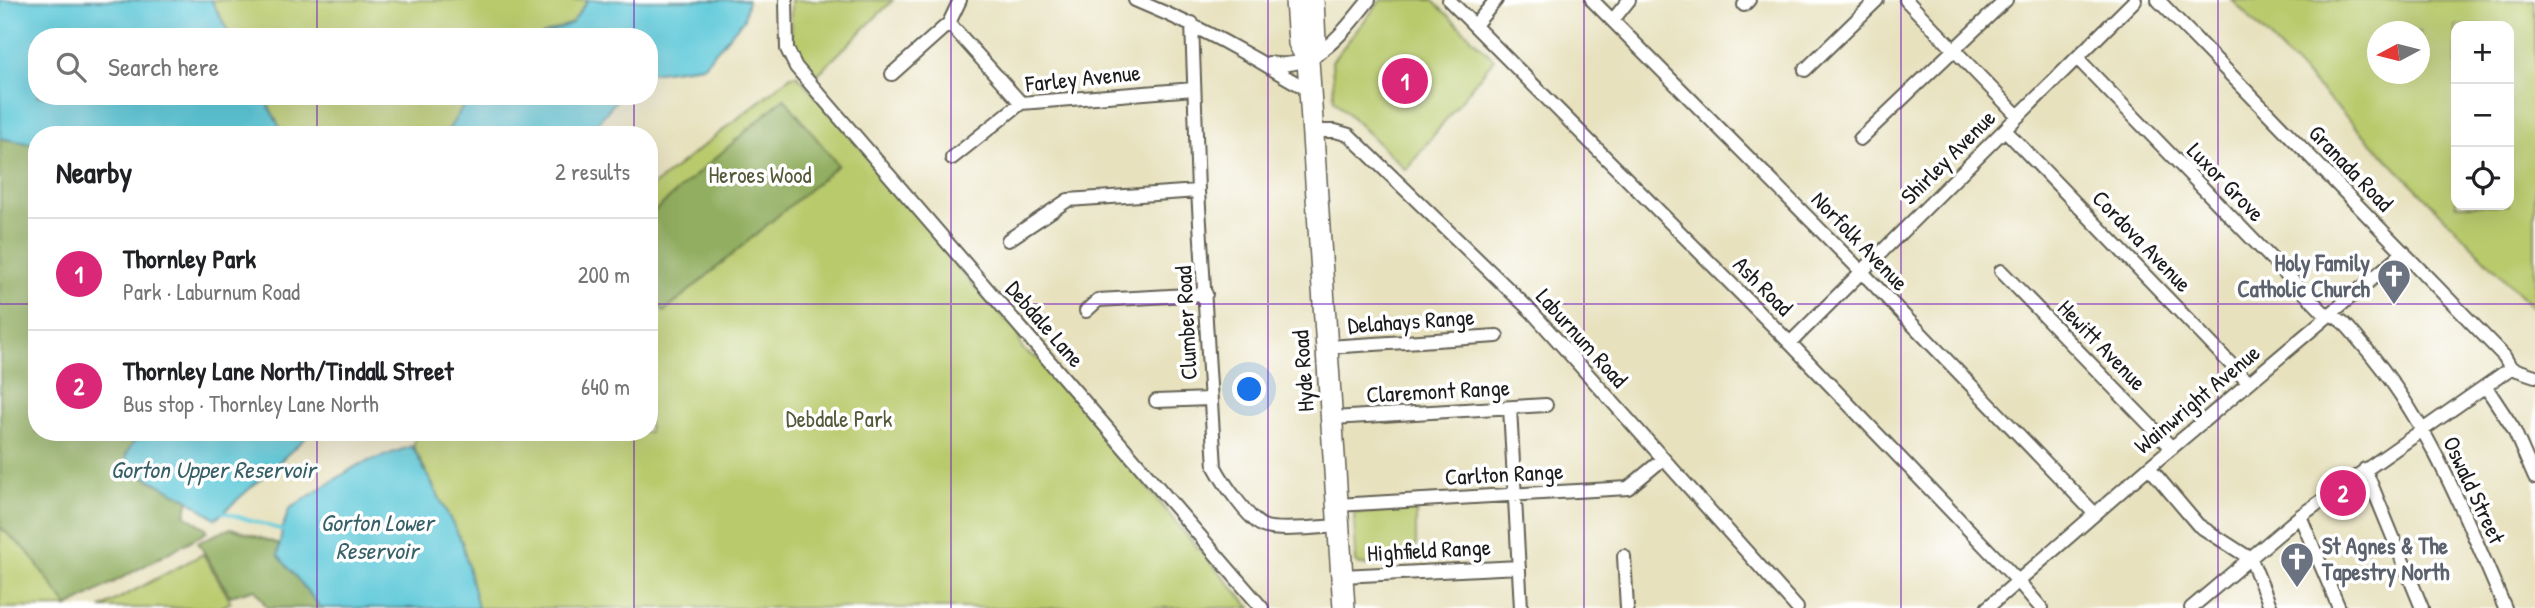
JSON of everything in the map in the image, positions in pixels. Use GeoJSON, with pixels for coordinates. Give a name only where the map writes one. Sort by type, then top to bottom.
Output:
{"type":"FeatureCollection","features":[{"type":"Feature","properties":{"kind":"highway"},"geometry":{"type":"LineString","coordinates":[[1296,0],[1299,43],[1308,60]]}},
{"type":"Feature","properties":{"kind":"highway"},"geometry":{"type":"LineString","coordinates":[[1308,60],[1315,43],[1313,0]]}},
{"type":"Feature","properties":{"kind":"highway","name":"Hyde Road"},"geometry":{"type":"LineString","coordinates":[[1308,60],[1344,608]]}},
{"type":"Feature","properties":{"kind":"street","name":"Debdale Lane"},"geometry":{"type":"LineString","coordinates":[[786,0],[787,49],[796,67],[1262,608]]}},
{"type":"Feature","properties":{"kind":"street"},"geometry":{"type":"LineString","coordinates":[[892,74],[949,23],[960,0]]}},
{"type":"Feature","properties":{"kind":"street"},"geometry":{"type":"LineString","coordinates":[[1135,0],[1192,23],[1310,90]]}},
{"type":"Feature","properties":{"kind":"street"},"geometry":{"type":"LineString","coordinates":[[1262,62],[1282,66],[1308,60],[1337,39],[1368,0]]}},
{"type":"Feature","properties":{"kind":"street","name":"Ash Road"},"geometry":{"type":"LineString","coordinates":[[1449,0],[1790,342],[2041,608]]}},
{"type":"Feature","properties":{"kind":"street"},"geometry":{"type":"LineString","coordinates":[[1475,25],[1496,0]]}},
{"type":"Feature","properties":{"kind":"street","name":"Norfolk Avenue"},"geometry":{"type":"LineString","coordinates":[[1592,0],[1862,272],[2095,514]]}},
{"type":"Feature","properties":{"kind":"street"},"geometry":{"type":"LineString","coordinates":[[1613,20],[1629,0]]}},
{"type":"Feature","properties":{"kind":"street"},"geometry":{"type":"LineString","coordinates":[[1805,70],[1877,0]]}},
{"type":"Feature","properties":{"kind":"street"},"geometry":{"type":"LineString","coordinates":[[1906,0],[2018,116]]}},
{"type":"Feature","properties":{"kind":"street"},"geometry":{"type":"LineString","coordinates":[[1860,139],[2006,0]]}},
{"type":"Feature","properties":{"kind":"street","name":"Shirley Avenue"},"geometry":{"type":"LineString","coordinates":[[1790,342],[2135,0]]}},
{"type":"Feature","properties":{"kind":"street","name":"Granada Road"},"geometry":{"type":"LineString","coordinates":[[2158,0],[2504,356],[2511,368]]}},
{"type":"Feature","properties":{"kind":"street"},"geometry":{"type":"LineString","coordinates":[[949,23],[1021,103]]}},
{"type":"Feature","properties":{"kind":"street","name":"Clumber Road"},"geometry":{"type":"LineString","coordinates":[[1192,23],[1198,191],[1215,467],[1220,478],[1262,526],[1273,528],[1338,516]]}},
{"type":"Feature","properties":{"kind":"street","name":"Luxor Grove"},"geometry":{"type":"LineString","coordinates":[[2078,59],[2323,312],[2339,317],[2382,366],[2422,429]]}},
{"type":"Feature","properties":{"kind":"street","name":"Farley Avenue"},"geometry":{"type":"LineString","coordinates":[[952,158],[1021,103],[1194,89]]}},
{"type":"Feature","properties":{"kind":"street","name":"Cordova Avenue"},"geometry":{"type":"LineString","coordinates":[[2006,130],[2248,382]]}},
{"type":"Feature","properties":{"kind":"street","name":"Laburnum Road"},"geometry":{"type":"LineString","coordinates":[[1313,131],[1335,131],[1349,135],[1532,312],[1797,608]]}},
{"type":"Feature","properties":{"kind":"street"},"geometry":{"type":"LineString","coordinates":[[1008,240],[1068,200],[1198,191]]}},
{"type":"Feature","properties":{"kind":"street","name":"Wainwright Avenue"},"geometry":{"type":"LineString","coordinates":[[1987,608],[2248,382],[2404,252]]}},
{"type":"Feature","properties":{"kind":"street","name":"Hewitt Avenue"},"geometry":{"type":"LineString","coordinates":[[2001,271],[2172,448]]}},
{"type":"Feature","properties":{"kind":"street"},"geometry":{"type":"LineString","coordinates":[[1086,311],[1098,300],[1206,294]]}},
{"type":"Feature","properties":{"kind":"street","name":"Delahays Range"},"geometry":{"type":"LineString","coordinates":[[1328,347],[1497,336]]}},
{"type":"Feature","properties":{"kind":"street"},"geometry":{"type":"LineString","coordinates":[[2191,608],[2300,516],[2511,368],[2535,376]]}},
{"type":"Feature","properties":{"kind":"street"},"geometry":{"type":"LineString","coordinates":[[2486,387],[2513,428],[2535,478]]}},
{"type":"Feature","properties":{"kind":"street"},"geometry":{"type":"LineString","coordinates":[[1156,401],[1210,399]]}},
{"type":"Feature","properties":{"kind":"street","name":"Claremont Range"},"geometry":{"type":"LineString","coordinates":[[1333,418],[1546,405]]}},
{"type":"Feature","properties":{"kind":"street"},"geometry":{"type":"LineString","coordinates":[[1510,408],[1521,608]]}},
{"type":"Feature","properties":{"kind":"street","name":"Oswald Street"},"geometry":{"type":"LineString","coordinates":[[2422,429],[2444,468],[2505,608]]}},
{"type":"Feature","properties":{"kind":"street","name":"Carlton Range"},"geometry":{"type":"LineString","coordinates":[[1338,516],[1515,494],[1628,488],[1663,459]]}},
{"type":"Feature","properties":{"kind":"street"},"geometry":{"type":"LineString","coordinates":[[2149,467],[2198,525],[2251,559],[2271,608]]}},
{"type":"Feature","properties":{"kind":"street"},"geometry":{"type":"LineString","coordinates":[[2365,470],[2422,608]]}},
{"type":"Feature","properties":{"kind":"street"},"geometry":{"type":"LineString","coordinates":[[2300,516],[2339,608]]}},
{"type":"Feature","properties":{"kind":"street"},"geometry":{"type":"LineString","coordinates":[[1624,556],[1627,608]]}},
{"type":"Feature","properties":{"kind":"street","name":"Highfield Range"},"geometry":{"type":"LineString","coordinates":[[1342,576],[1519,567]]}},
{"type":"Feature","properties":{"kind":"green space"},"geometry":{"type":"Polygon","coordinates":[[[211,0],[588,0],[572,23],[560,28],[226,28],[211,0]]]}},
{"type":"Feature","properties":{"kind":"green space"},"geometry":{"type":"Polygon","coordinates":[[[791,0],[893,0],[818,74],[801,61],[796,52],[791,32],[791,0]]]}},
{"type":"Feature","properties":{"kind":"green space"},"geometry":{"type":"Polygon","coordinates":[[[1381,0],[1432,0],[1494,59],[1406,170],[1334,100],[1332,61],[1381,0]]]}},
{"type":"Feature","properties":{"kind":"green space"},"geometry":{"type":"Polygon","coordinates":[[[2232,0],[2535,0],[2535,310],[2232,0]]]}},
{"type":"Feature","properties":{"kind":"green space","name":"Debdale Park"},"geometry":{"type":"Polygon","coordinates":[[[797,75],[927,224],[957,268],[1016,330],[1022,348],[1044,362],[1183,531],[1251,608],[478,608],[462,542],[413,446],[415,441],[658,441],[658,182],[791,76],[797,75]]]}},
{"type":"Feature","properties":{"kind":"green space","name":"Heroes Wood"},"geometry":{"type":"Polygon","coordinates":[[[784,98],[838,165],[664,312],[658,305],[658,208],[784,98]]]}},
{"type":"Feature","properties":{"kind":"green space"},"geometry":{"type":"Polygon","coordinates":[[[268,105],[464,105],[451,126],[279,126],[268,105]]]}},
{"type":"Feature","properties":{"kind":"green space"},"geometry":{"type":"Polygon","coordinates":[[[0,138],[28,143],[28,441],[135,441],[126,454],[134,472],[189,500],[185,515],[206,528],[207,532],[68,607],[27,551],[0,527],[0,138]]]}},
{"type":"Feature","properties":{"kind":"green space"},"geometry":{"type":"Polygon","coordinates":[[[1416,509],[1416,562],[1360,565],[1356,562],[1354,513],[1416,509]]]}},
{"type":"Feature","properties":{"kind":"green space"},"geometry":{"type":"Polygon","coordinates":[[[0,527],[27,551],[68,607],[0,608],[0,527]]]}},
{"type":"Feature","properties":{"kind":"green space"},"geometry":{"type":"Polygon","coordinates":[[[231,528],[279,544],[278,555],[321,608],[267,608],[255,589],[230,596],[198,542],[231,528]]]}},
{"type":"Feature","properties":{"kind":"green space"},"geometry":{"type":"Polygon","coordinates":[[[203,554],[231,602],[220,608],[101,608],[203,554]]]}},
{"type":"Feature","properties":{"kind":"water"},"geometry":{"type":"Polygon","coordinates":[[[0,0],[211,0],[226,28],[28,28],[28,105],[268,105],[279,126],[28,126],[28,143],[0,138],[0,0]]]}},
{"type":"Feature","properties":{"kind":"water"},"geometry":{"type":"Polygon","coordinates":[[[588,0],[748,0],[744,19],[703,66],[658,72],[658,28],[560,28],[572,23],[588,0]]]}},
{"type":"Feature","properties":{"kind":"water"},"geometry":{"type":"Polygon","coordinates":[[[464,105],[612,105],[595,126],[451,126],[464,105]]]}},
{"type":"Feature","properties":{"kind":"water","name":"Gorton Upper Reservoir"},"geometry":{"type":"Polygon","coordinates":[[[135,441],[302,441],[216,519],[189,500],[129,468],[126,458],[135,441]]]}},
{"type":"Feature","properties":{"kind":"water","name":"Gorton Lower Reservoir"},"geometry":{"type":"Polygon","coordinates":[[[412,446],[462,542],[478,608],[321,608],[278,555],[289,509],[358,465],[412,446]]]}},
{"type":"Feature","properties":{"kind":"waterway"},"geometry":{"type":"LineString","coordinates":[[223,512],[282,530]]}},
{"type":"Feature","properties":{"kind":"place","name":"Thornley Park"},"geometry":{"type":"Point","coordinates":[1405,81]}},
{"type":"Feature","properties":{"kind":"place","name":"Holy Family Catholic Church"},"geometry":{"type":"Point","coordinates":[2394,306]}},
{"type":"Feature","properties":{"kind":"place","name":"Thornley Lane North/Tindall Street"},"geometry":{"type":"Point","coordinates":[2343,493]}},
{"type":"Feature","properties":{"kind":"place","name":"St Agnes & The Tapestry North"},"geometry":{"type":"Point","coordinates":[2297,589]}}]}
